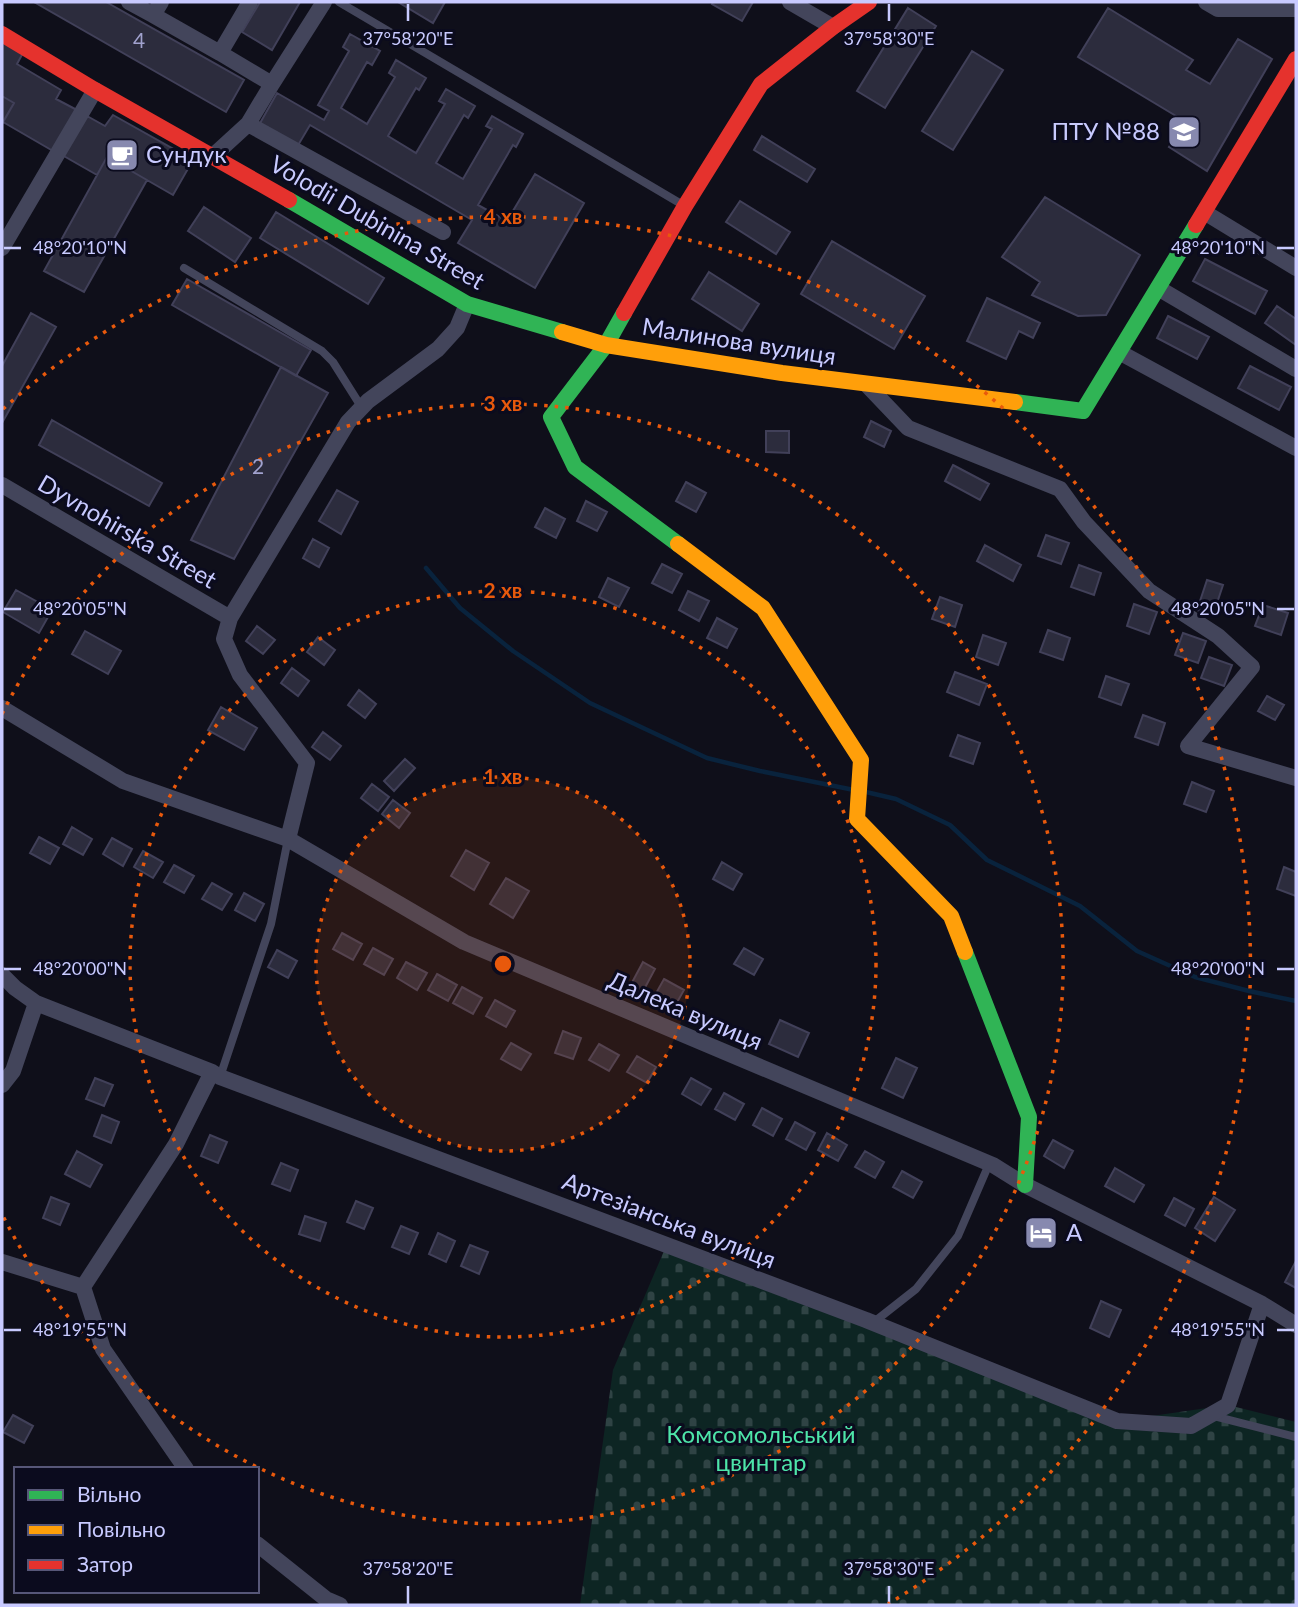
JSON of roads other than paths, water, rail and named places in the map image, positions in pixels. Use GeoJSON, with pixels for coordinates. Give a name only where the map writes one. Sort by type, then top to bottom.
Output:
{"type":"FeatureCollection","features":[{"type":"Feature","properties":{"kind":"street"},"geometry":{"type":"LineString","coordinates":[[129,2],[157,8],[220,53],[272,84]]}},
{"type":"Feature","properties":{"kind":"street"},"geometry":{"type":"LineString","coordinates":[[220,53],[250,2]]}},
{"type":"Feature","properties":{"kind":"street"},"geometry":{"type":"LineString","coordinates":[[214,156],[248,124],[324,2]]}},
{"type":"Feature","properties":{"kind":"street"},"geometry":{"type":"LineString","coordinates":[[790,2],[833,27]]}},
{"type":"Feature","properties":{"kind":"street"},"geometry":{"type":"LineString","coordinates":[[869,2],[761,84],[685,206],[606,345],[551,416],[575,467],[763,608],[861,760],[857,819],[951,916],[1029,1117],[1026,1185]]}},
{"type":"Feature","properties":{"kind":"street"},"geometry":{"type":"LineString","coordinates":[[1206,2],[1218,9],[1296,9]]}},
{"type":"Feature","properties":{"kind":"street","name":"Volodii Dubinina Street"},"geometry":{"type":"LineString","coordinates":[[2,34],[467,304],[606,345]]}},
{"type":"Feature","properties":{"kind":"street","name":"Малинова вулиця"},"geometry":{"type":"LineString","coordinates":[[606,345],[782,373],[1083,411],[1203,212],[1294,70]]}},
{"type":"Feature","properties":{"kind":"street"},"geometry":{"type":"LineString","coordinates":[[2,248],[95,90]]}},
{"type":"Feature","properties":{"kind":"street"},"geometry":{"type":"LineString","coordinates":[[248,124],[443,232]]}},
{"type":"Feature","properties":{"kind":"street"},"geometry":{"type":"LineString","coordinates":[[1203,212],[1296,268]]}},
{"type":"Feature","properties":{"kind":"street"},"geometry":{"type":"LineString","coordinates":[[1158,288],[1296,369]]}},
{"type":"Feature","properties":{"kind":"street"},"geometry":{"type":"LineString","coordinates":[[288,839],[307,763],[240,675],[223,639],[230,618],[348,422],[438,349],[457,328],[467,304]]}},
{"type":"Feature","properties":{"kind":"street"},"geometry":{"type":"LineString","coordinates":[[1119,352],[1296,448]]}},
{"type":"Feature","properties":{"kind":"street","name":"Малинова вулиця"},"geometry":{"type":"LineString","coordinates":[[866,384],[908,428],[1060,489],[1084,522],[1149,591],[1218,636],[1252,667],[1188,746],[1296,778]]}},
{"type":"Feature","properties":{"kind":"street","name":"Dyvnohirska Street"},"geometry":{"type":"LineString","coordinates":[[2,485],[230,618]]}},
{"type":"Feature","properties":{"kind":"street","name":"Далека вулиця"},"geometry":{"type":"LineString","coordinates":[[2,708],[123,781],[288,839],[464,942],[989,1164],[1262,1304],[1296,1325]]}},
{"type":"Feature","properties":{"kind":"street","name":"Артезіанська вулиця"},"geometry":{"type":"LineString","coordinates":[[2,975],[36,1003],[872,1323],[1117,1421],[1191,1426],[1211,1415]]}},
{"type":"Feature","properties":{"kind":"street"},"geometry":{"type":"LineString","coordinates":[[2,1085],[13,1071],[36,1003]]}},
{"type":"Feature","properties":{"kind":"street"},"geometry":{"type":"LineString","coordinates":[[83,1287],[176,1144],[216,1074]]}},
{"type":"Feature","properties":{"kind":"street"},"geometry":{"type":"LineString","coordinates":[[2,1262],[83,1287]]}},
{"type":"Feature","properties":{"kind":"street"},"geometry":{"type":"LineString","coordinates":[[83,1287],[103,1349],[185,1467]]}},
{"type":"Feature","properties":{"kind":"street"},"geometry":{"type":"LineString","coordinates":[[1211,1415],[1228,1405],[1262,1304]]}},
{"type":"Feature","properties":{"kind":"street"},"geometry":{"type":"LineString","coordinates":[[259,1546],[326,1598],[340,1605]]}},
{"type":"Feature","properties":{"kind":"lane"},"geometry":{"type":"LineString","coordinates":[[339,2],[685,206]]}},
{"type":"Feature","properties":{"kind":"lane"},"geometry":{"type":"LineString","coordinates":[[184,268],[322,351],[333,362],[362,408]]}},
{"type":"Feature","properties":{"kind":"lane"},"geometry":{"type":"LineString","coordinates":[[216,1074],[271,925],[288,839]]}},
{"type":"Feature","properties":{"kind":"lane"},"geometry":{"type":"LineString","coordinates":[[872,1323],[916,1289],[958,1236],[989,1164]]}},
{"type":"Feature","properties":{"kind":"lane"},"geometry":{"type":"LineString","coordinates":[[1211,1415],[1296,1437]]}},
{"type":"Feature","properties":{"kind":"waterway"},"geometry":{"type":"LineString","coordinates":[[426,568],[460,608],[513,651],[590,703],[707,758],[854,790]]}},
{"type":"Feature","properties":{"kind":"waterway"},"geometry":{"type":"LineString","coordinates":[[866,792],[896,799],[950,825],[987,860],[1080,906],[1137,951],[1195,977],[1296,1001]]}},
{"type":"Feature","properties":{"kind":"place","name":"ПТУ №88"},"geometry":{"type":"Point","coordinates":[1184,132]}},
{"type":"Feature","properties":{"kind":"place","name":"Сундук"},"geometry":{"type":"Point","coordinates":[122,155]}},
{"type":"Feature","properties":{"kind":"place","name":"А"},"geometry":{"type":"Point","coordinates":[1041,1233]}},
{"type":"Feature","properties":{"kind":"park label","name":"Комсомольський цвинтар"},"geometry":{"type":"Point","coordinates":[761,1449]}}]}
